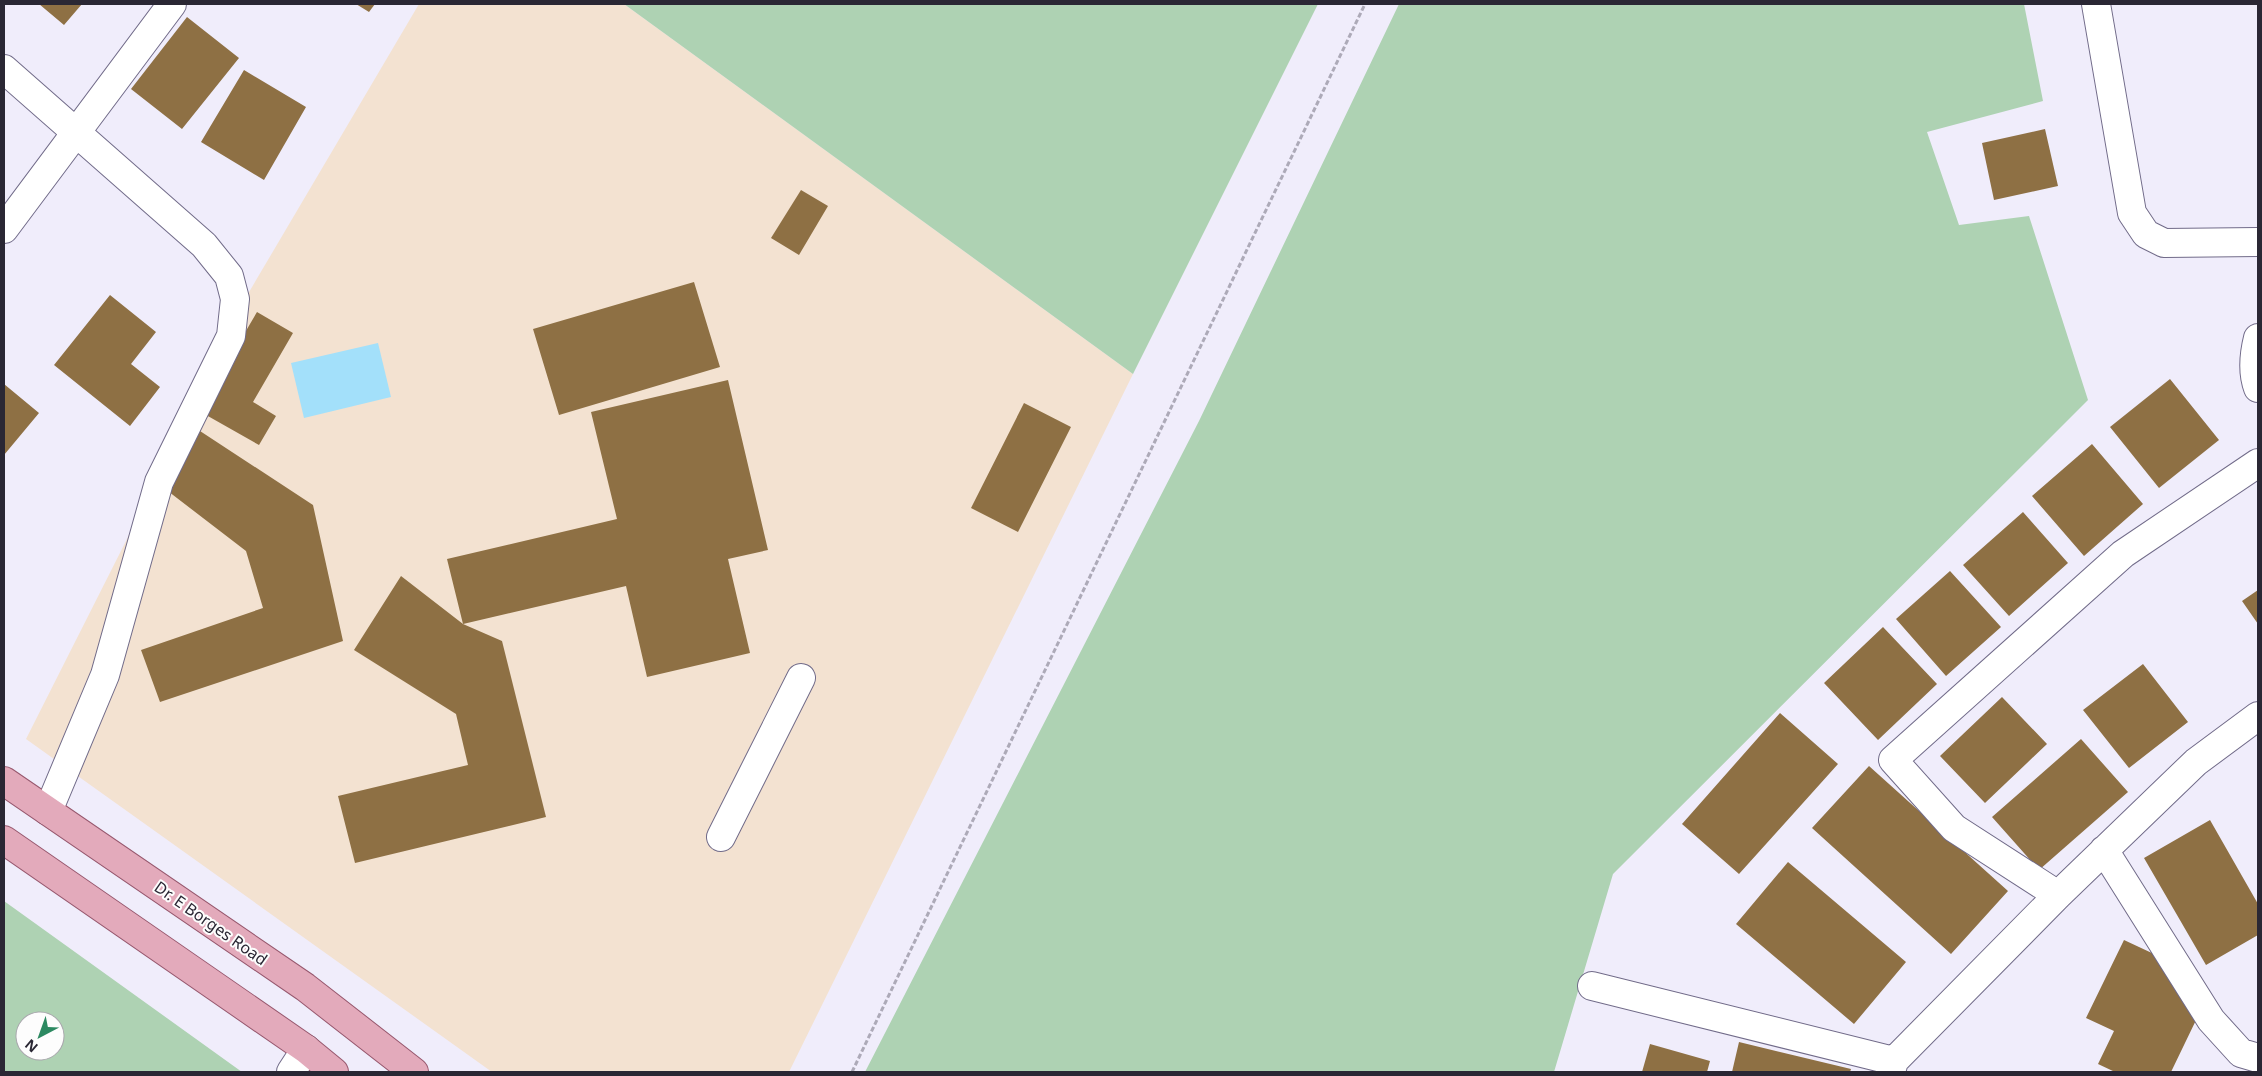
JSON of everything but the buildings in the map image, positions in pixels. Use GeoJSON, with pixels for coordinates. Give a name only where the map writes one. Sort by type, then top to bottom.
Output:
{"type":"FeatureCollection","features":[{"type":"Feature","properties":{"kind":"main road","name":"Dr. E Borges Road"},"geometry":{"type":"LineString","coordinates":[[4,781],[305,987],[414,1072]]}},
{"type":"Feature","properties":{"kind":"main road"},"geometry":{"type":"LineString","coordinates":[[4,840],[306,1049],[334,1072]]}},
{"type":"Feature","properties":{"kind":"street"},"geometry":{"type":"LineString","coordinates":[[4,229],[172,4]]}},
{"type":"Feature","properties":{"kind":"street"},"geometry":{"type":"LineString","coordinates":[[2096,4],[2132,213],[2146,234],[2164,242],[2258,242]]}},
{"type":"Feature","properties":{"kind":"street"},"geometry":{"type":"LineString","coordinates":[[4,69],[204,245],[229,276],[235,299],[231,336],[159,482],[105,675],[48,811]]}},
{"type":"Feature","properties":{"kind":"street"},"geometry":{"type":"LineString","coordinates":[[2258,338],[2254,354],[2255,381],[2258,388]]}},
{"type":"Feature","properties":{"kind":"street"},"geometry":{"type":"LineString","coordinates":[[2058,895],[1954,828],[1893,760],[2123,554],[2258,463]]}},
{"type":"Feature","properties":{"kind":"street"},"geometry":{"type":"LineString","coordinates":[[721,837],[801,678]]}},
{"type":"Feature","properties":{"kind":"street"},"geometry":{"type":"LineString","coordinates":[[1592,986],[1892,1067],[2104,850],[2196,762],[2258,716]]}},
{"type":"Feature","properties":{"kind":"street"},"geometry":{"type":"LineString","coordinates":[[2104,850],[2211,1020],[2241,1053],[2258,1058]]}},
{"type":"Feature","properties":{"kind":"street"},"geometry":{"type":"LineString","coordinates":[[291,1072],[306,1049]]}},
{"type":"Feature","properties":{"kind":"path"},"geometry":{"type":"LineString","coordinates":[[852,1072],[1365,4]]}},
{"type":"Feature","properties":{"kind":"shaded area"},"geometry":{"type":"Polygon","coordinates":[[[419,4],[624,4],[1133,374],[789,1072],[492,1072],[26,739],[126,541],[216,348],[419,4]]]}},
{"type":"Feature","properties":{"kind":"green space"},"geometry":{"type":"Polygon","coordinates":[[[624,4],[1318,4],[1133,374],[624,4]]]}},
{"type":"Feature","properties":{"kind":"green space"},"geometry":{"type":"Polygon","coordinates":[[[1399,4],[2024,4],[2043,101],[1927,132],[1959,225],[2029,216],[2088,400],[1613,874],[1554,1072],[865,1072],[1199,421],[1399,4]]]}},
{"type":"Feature","properties":{"kind":"green space"},"geometry":{"type":"Polygon","coordinates":[[[4,901],[242,1072],[4,1072],[4,901]]]}},
{"type":"Feature","properties":{"kind":"water"},"geometry":{"type":"Polygon","coordinates":[[[378,343],[391,397],[304,418],[291,363],[378,343]]]}}]}
